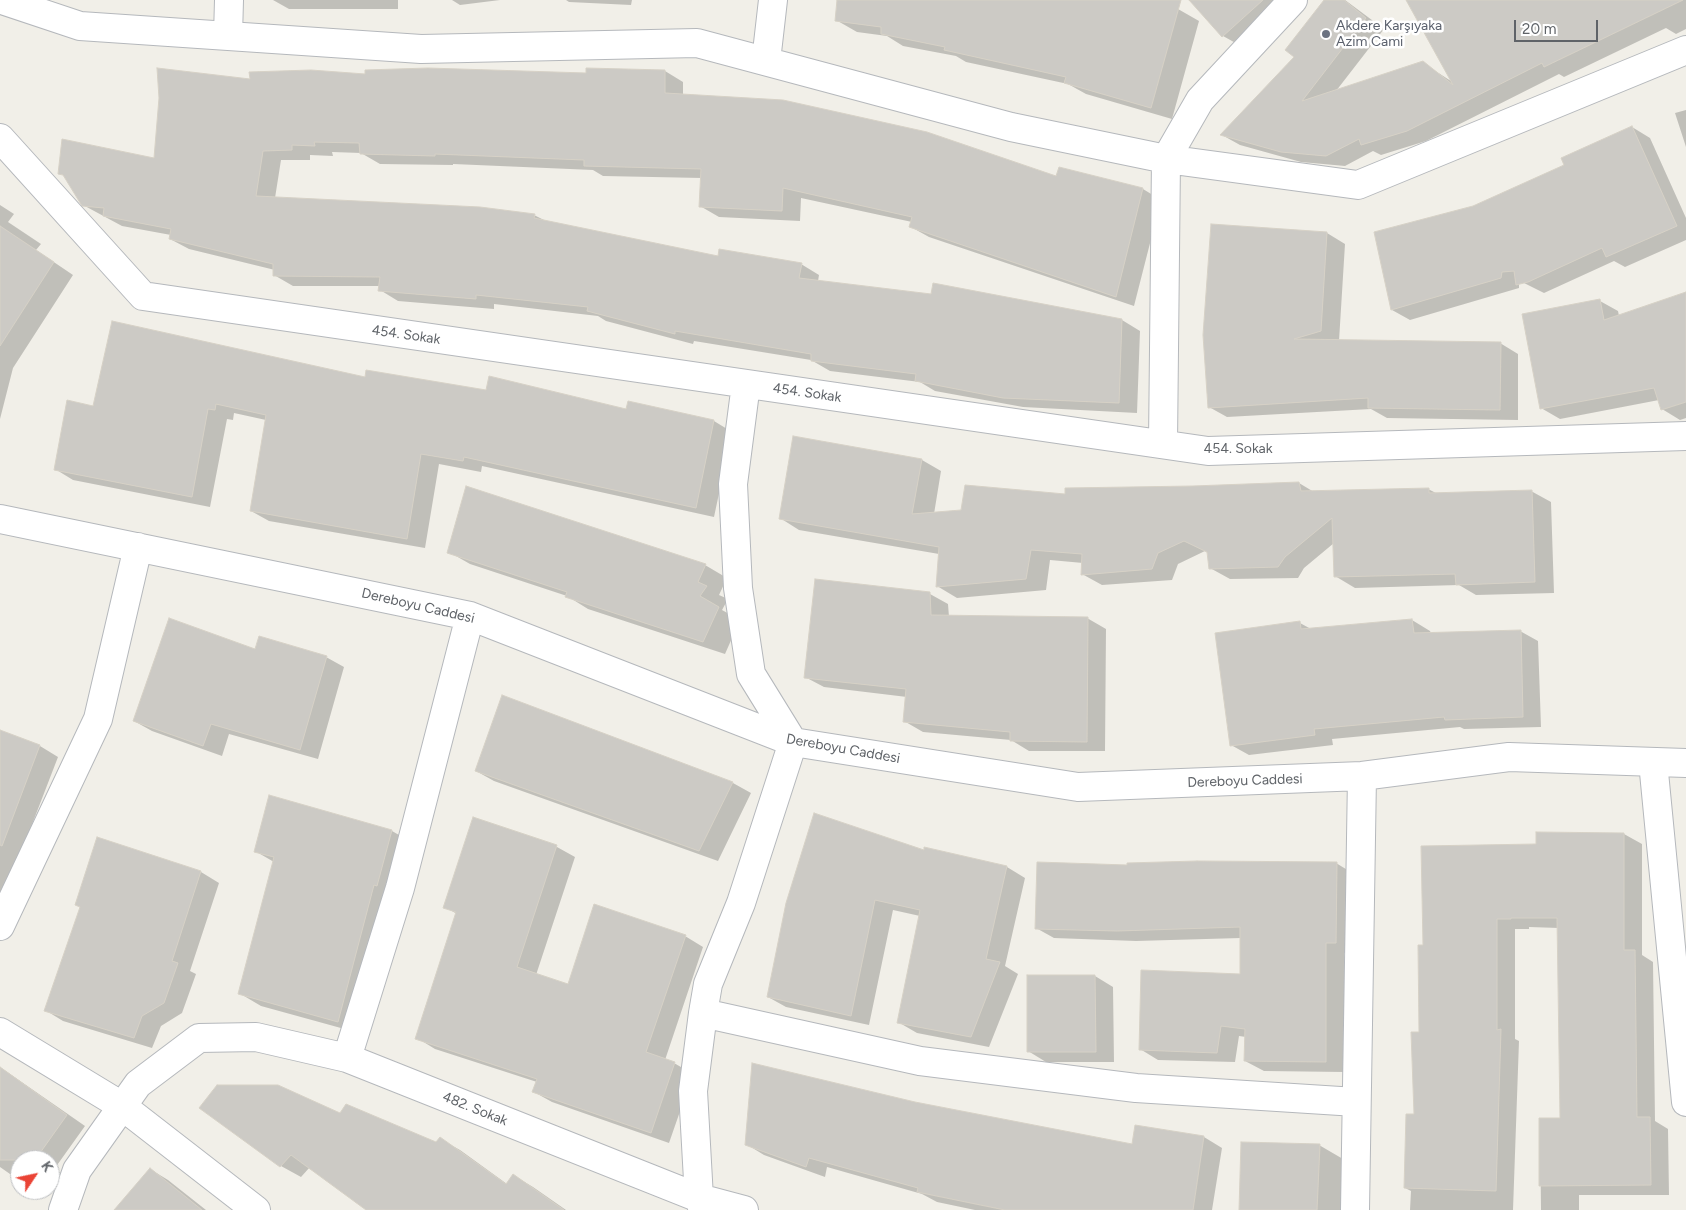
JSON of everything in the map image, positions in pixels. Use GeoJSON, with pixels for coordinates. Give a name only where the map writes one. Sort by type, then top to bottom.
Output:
{"type":"FeatureCollection","features":[{"type":"Feature","properties":{"kind":"street"},"geometry":{"type":"LineString","coordinates":[[2,0],[80,26],[421,49],[697,43],[1011,126],[1166,159],[1358,185],[1686,50]]}},
{"type":"Feature","properties":{"kind":"street"},"geometry":{"type":"LineString","coordinates":[[228,36],[229,0]]}},
{"type":"Feature","properties":{"kind":"street"},"geometry":{"type":"LineString","coordinates":[[766,61],[773,0]]}},
{"type":"Feature","properties":{"kind":"street"},"geometry":{"type":"LineString","coordinates":[[1163,444],[1166,159],[1200,100],[1293,0]]}},
{"type":"Feature","properties":{"kind":"street","name":"454. Sokak"},"geometry":{"type":"LineString","coordinates":[[0,138],[143,296],[1208,451],[1686,436]]}},
{"type":"Feature","properties":{"kind":"street"},"geometry":{"type":"LineString","coordinates":[[701,1204],[693,1091],[708,984],[741,903],[793,742],[751,674],[738,588],[733,484],[746,384]]}},
{"type":"Feature","properties":{"kind":"street","name":"Dereboyu Caddesi"},"geometry":{"type":"LineString","coordinates":[[0,518],[470,616],[793,742],[1078,788],[1362,776],[1509,758],[1686,763]]}},
{"type":"Feature","properties":{"kind":"street"},"geometry":{"type":"LineString","coordinates":[[0,926],[98,719],[138,547]]}},
{"type":"Feature","properties":{"kind":"street"},"geometry":{"type":"LineString","coordinates":[[347,1058],[400,888],[470,616]]}},
{"type":"Feature","properties":{"kind":"street"},"geometry":{"type":"LineString","coordinates":[[1652,762],[1686,1102]]}},
{"type":"Feature","properties":{"kind":"street"},"geometry":{"type":"LineString","coordinates":[[1354,1210],[1362,776]]}},
{"type":"Feature","properties":{"kind":"street"},"geometry":{"type":"LineString","coordinates":[[703,1012],[920,1061],[1136,1088],[1356,1102]]}},
{"type":"Feature","properties":{"kind":"street"},"geometry":{"type":"LineString","coordinates":[[0,1032],[122,1106],[256,1210]]}},
{"type":"Feature","properties":{"kind":"street","name":"482. Sokak"},"geometry":{"type":"LineString","coordinates":[[122,1106],[138,1084],[199,1038],[256,1037],[347,1058],[701,1204],[744,1210]]}},
{"type":"Feature","properties":{"kind":"street"},"geometry":{"type":"LineString","coordinates":[[63,1210],[77,1170],[122,1106]]}},
{"type":"Feature","properties":{"kind":"building"},"geometry":{"type":"Polygon","coordinates":[[[837,0],[1181,0],[1151,108],[1064,83],[1066,77],[944,50],[945,47],[881,34],[881,27],[835,21],[837,0]]]}},
{"type":"Feature","properties":{"kind":"building"},"geometry":{"type":"Polygon","coordinates":[[[1189,0],[1263,0],[1222,37],[1189,0]]]}},
{"type":"Feature","properties":{"kind":"building"},"geometry":{"type":"Polygon","coordinates":[[[1324,0],[1344,0],[1366,18],[1302,101],[1423,61],[1453,85],[1406,0],[1683,0],[1544,67],[1542,63],[1407,131],[1361,145],[1359,139],[1326,156],[1281,152],[1220,135],[1294,57],[1285,50],[1324,0]]]}},
{"type":"Feature","properties":{"kind":"building"},"geometry":{"type":"Polygon","coordinates":[[[157,68],[250,79],[249,72],[311,70],[365,74],[365,70],[428,68],[586,73],[586,68],[665,70],[665,93],[783,100],[927,132],[1056,176],[1059,167],[1143,188],[1116,297],[909,227],[912,217],[783,188],[782,211],[699,207],[701,169],[584,166],[584,160],[435,154],[435,156],[360,154],[359,143],[314,142],[315,146],[292,145],[292,150],[263,151],[256,196],[480,207],[535,214],[534,218],[718,256],[719,249],[802,263],[799,278],[931,294],[933,283],[1122,319],[1119,403],[1003,398],[915,381],[916,374],[811,361],[811,354],[675,331],[675,334],[587,311],[588,307],[476,295],[476,299],[378,291],[380,277],[273,276],[273,264],[169,239],[171,229],[103,216],[104,208],[82,206],[63,175],[58,174],[62,139],[154,158],[159,98],[157,68]]]}},
{"type":"Feature","properties":{"kind":"building"},"geometry":{"type":"Polygon","coordinates":[[[1632,126],[1677,226],[1606,257],[1602,248],[1528,282],[1516,285],[1514,271],[1502,272],[1501,278],[1391,310],[1374,232],[1473,206],[1564,165],[1561,158],[1632,126]]]}},
{"type":"Feature","properties":{"kind":"building"},"geometry":{"type":"Polygon","coordinates":[[[1211,224],[1327,232],[1321,331],[1294,339],[1501,342],[1500,410],[1368,408],[1368,398],[1208,408],[1203,335],[1211,224]]]}},
{"type":"Feature","properties":{"kind":"building"},"geometry":{"type":"Polygon","coordinates":[[[0,226],[54,262],[0,346],[0,226]]]}},
{"type":"Feature","properties":{"kind":"building"},"geometry":{"type":"Polygon","coordinates":[[[1686,292],[1686,402],[1661,410],[1654,388],[1540,409],[1522,314],[1600,299],[1604,320],[1686,292]]]}},
{"type":"Feature","properties":{"kind":"building"},"geometry":{"type":"Polygon","coordinates":[[[112,321],[365,377],[366,370],[486,390],[489,376],[626,409],[628,401],[714,420],[696,508],[464,457],[463,461],[421,454],[407,539],[250,511],[266,415],[216,404],[215,410],[208,409],[192,497],[54,470],[67,400],[93,406],[112,321]]]}},
{"type":"Feature","properties":{"kind":"building"},"geometry":{"type":"Polygon","coordinates":[[[793,436],[922,459],[912,514],[961,510],[965,485],[1065,494],[1065,488],[1299,482],[1301,491],[1429,488],[1429,493],[1532,490],[1535,582],[1456,585],[1455,574],[1334,577],[1332,518],[1285,557],[1278,567],[1209,569],[1207,552],[1184,541],[1158,553],[1152,569],[1081,575],[1082,554],[1031,550],[1026,579],[936,587],[939,547],[779,519],[793,436]]]}},
{"type":"Feature","properties":{"kind":"building"},"geometry":{"type":"Polygon","coordinates":[[[466,486],[706,564],[698,582],[707,586],[700,596],[719,607],[703,642],[565,597],[567,592],[447,553],[466,486]]]}},
{"type":"Feature","properties":{"kind":"building"},"geometry":{"type":"Polygon","coordinates":[[[815,579],[930,592],[931,615],[1088,617],[1087,742],[1010,741],[1010,732],[903,722],[906,689],[804,678],[815,579]]]}},
{"type":"Feature","properties":{"kind":"building"},"geometry":{"type":"Polygon","coordinates":[[[169,618],[255,649],[259,636],[327,656],[300,750],[211,724],[203,746],[133,721],[169,618]]]}},
{"type":"Feature","properties":{"kind":"building"},"geometry":{"type":"Polygon","coordinates":[[[1412,619],[1414,633],[1521,630],[1523,717],[1445,720],[1444,717],[1314,729],[1315,735],[1230,746],[1215,633],[1300,621],[1301,629],[1412,619]]]}},
{"type":"Feature","properties":{"kind":"building"},"geometry":{"type":"Polygon","coordinates":[[[502,695],[733,782],[699,851],[475,771],[502,695]]]}},
{"type":"Feature","properties":{"kind":"building"},"geometry":{"type":"Polygon","coordinates":[[[0,730],[40,745],[2,846],[0,845],[0,730]]]}},
{"type":"Feature","properties":{"kind":"building"},"geometry":{"type":"Polygon","coordinates":[[[269,795],[392,830],[377,886],[374,885],[338,1022],[238,994],[274,857],[254,852],[269,795]]]}},
{"type":"Feature","properties":{"kind":"building"},"geometry":{"type":"Polygon","coordinates":[[[814,813],[924,850],[924,847],[1007,866],[986,959],[1000,962],[971,1037],[897,1023],[920,910],[875,900],[851,1016],[767,997],[786,903],[814,813]]]}},
{"type":"Feature","properties":{"kind":"building"},"geometry":{"type":"Polygon","coordinates":[[[473,817],[557,845],[517,967],[568,984],[594,904],[686,935],[646,1052],[675,1062],[651,1133],[532,1092],[537,1079],[415,1039],[456,912],[443,908],[473,817]]]}},
{"type":"Feature","properties":{"kind":"building"},"geometry":{"type":"Polygon","coordinates":[[[1536,832],[1624,833],[1624,950],[1635,950],[1637,1117],[1650,1117],[1651,1185],[1539,1186],[1539,1118],[1560,1118],[1557,918],[1511,918],[1497,919],[1497,1030],[1501,1029],[1496,1191],[1404,1188],[1406,1114],[1414,1114],[1411,1032],[1419,1032],[1418,945],[1423,945],[1421,846],[1536,844],[1536,832]]]}},
{"type":"Feature","properties":{"kind":"building"},"geometry":{"type":"Polygon","coordinates":[[[97,837],[201,871],[172,961],[178,963],[164,1003],[142,1016],[134,1038],[44,1011],[80,907],[75,905],[97,837]]]}},
{"type":"Feature","properties":{"kind":"building"},"geometry":{"type":"Polygon","coordinates":[[[1197,861],[1337,862],[1336,943],[1326,943],[1326,1062],[1244,1061],[1245,1029],[1221,1026],[1217,1053],[1139,1050],[1141,970],[1240,974],[1240,927],[1117,931],[1035,929],[1037,862],[1127,865],[1127,863],[1197,861]]]}},
{"type":"Feature","properties":{"kind":"building"},"geometry":{"type":"Polygon","coordinates":[[[1027,975],[1095,975],[1096,1052],[1027,1052],[1027,975]]]}},
{"type":"Feature","properties":{"kind":"building"},"geometry":{"type":"Polygon","coordinates":[[[752,1063],[915,1102],[1132,1144],[1135,1125],[1204,1136],[1193,1210],[1005,1210],[917,1192],[918,1188],[809,1158],[806,1167],[745,1145],[752,1063]]]}},
{"type":"Feature","properties":{"kind":"building"},"geometry":{"type":"Polygon","coordinates":[[[0,1067],[67,1115],[42,1150],[10,1150],[10,1160],[0,1160],[0,1067]]]}},
{"type":"Feature","properties":{"kind":"building"},"geometry":{"type":"Polygon","coordinates":[[[217,1085],[278,1085],[340,1113],[346,1104],[436,1142],[440,1137],[506,1184],[513,1174],[564,1210],[366,1210],[291,1155],[280,1167],[199,1108],[217,1085]]]}},
{"type":"Feature","properties":{"kind":"building"},"geometry":{"type":"Polygon","coordinates":[[[1241,1142],[1320,1144],[1317,1210],[1239,1210],[1241,1142]]]}},
{"type":"Feature","properties":{"kind":"building"},"geometry":{"type":"Polygon","coordinates":[[[150,1168],[202,1210],[114,1210],[150,1168]]]}},
{"type":"Feature","properties":{"kind":"place","name":"Akdere Karşıyaka Azim Cami"},"geometry":{"type":"Point","coordinates":[1326,34]}}]}
